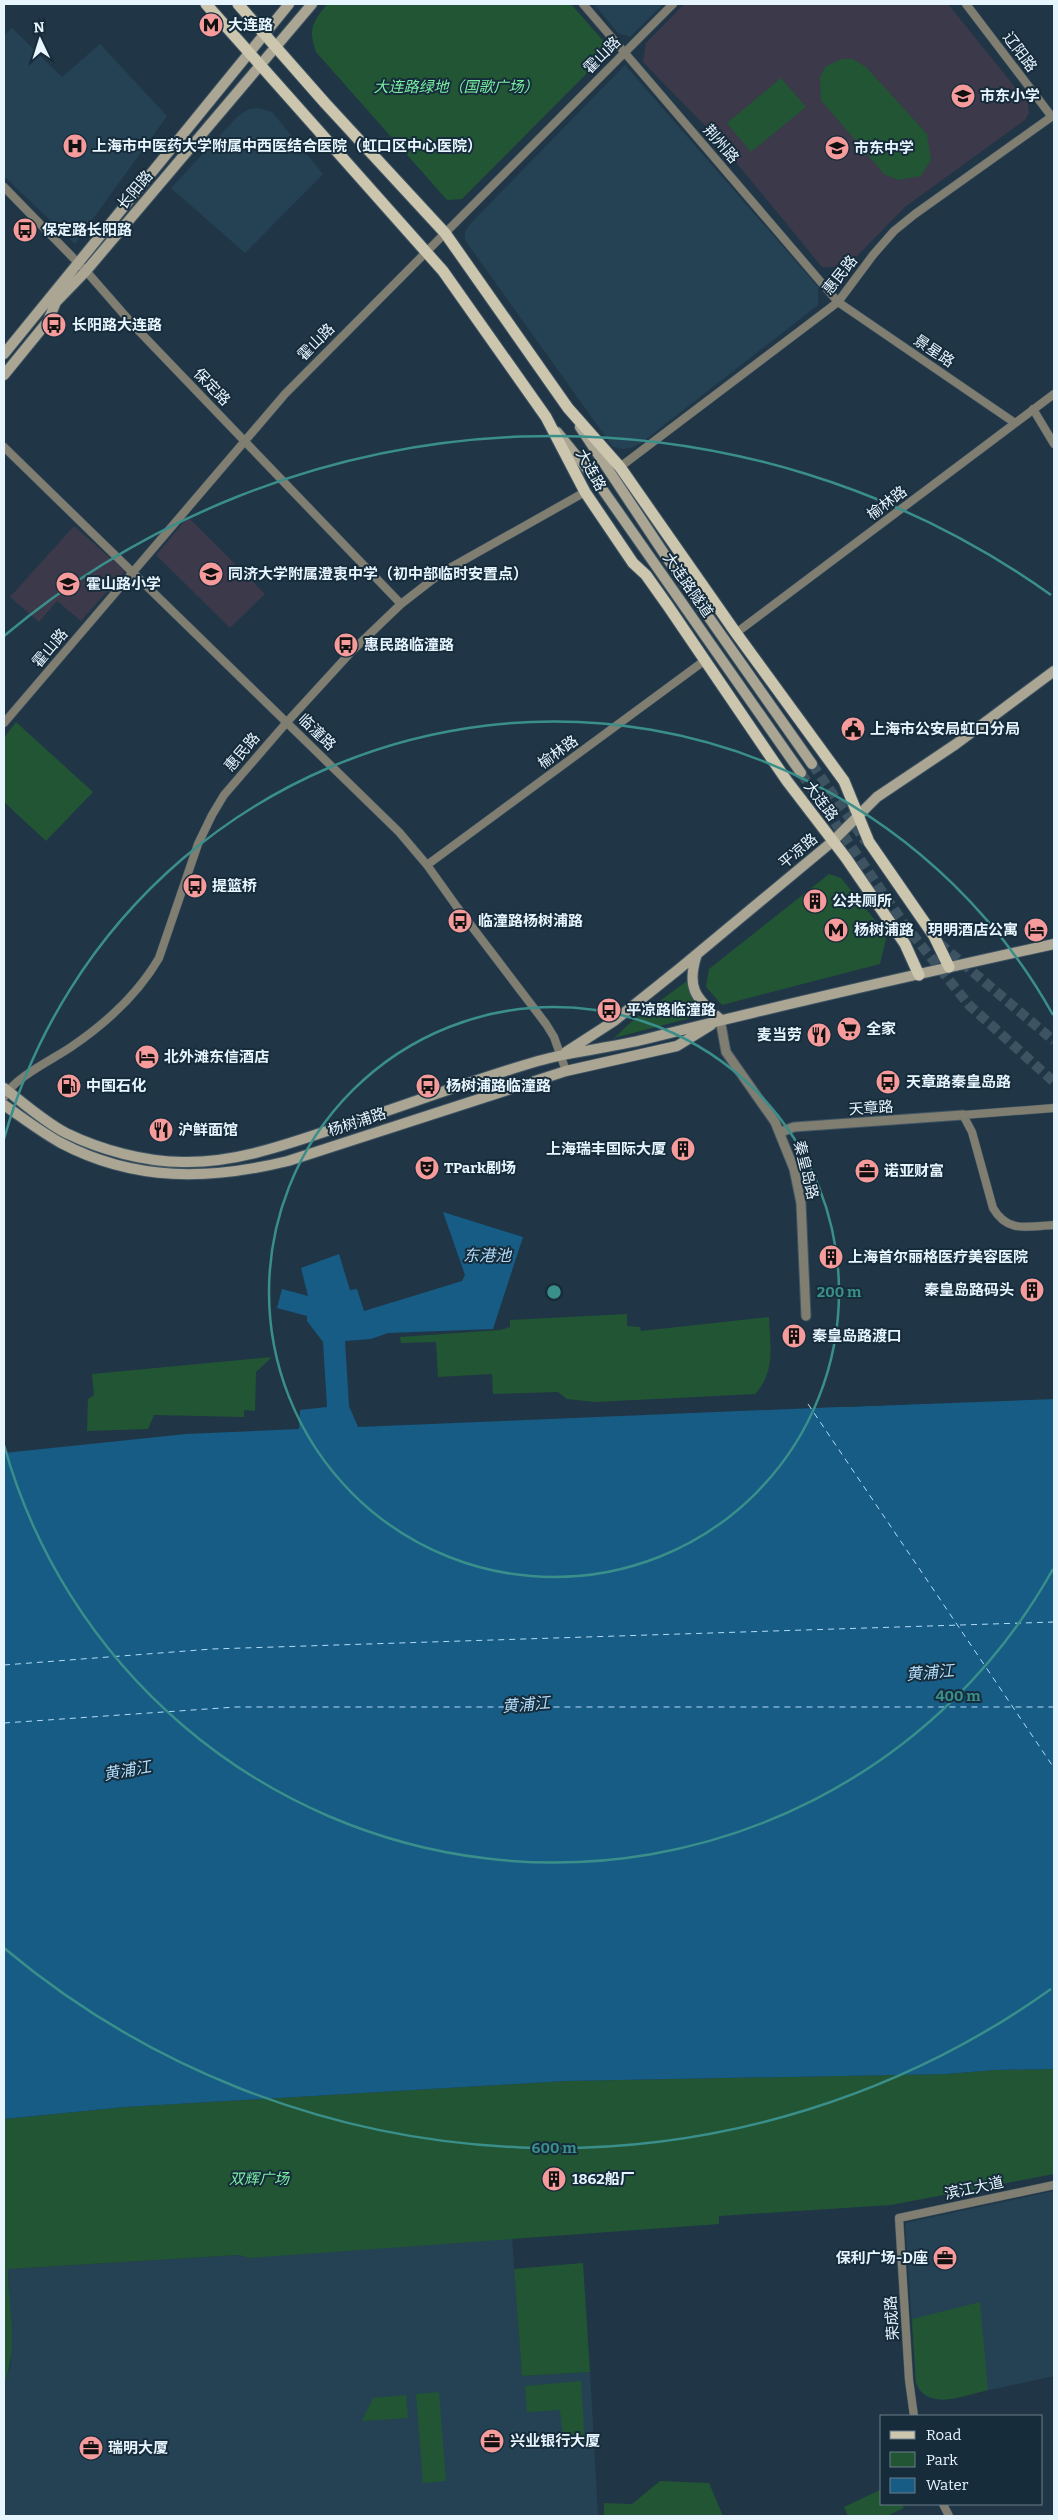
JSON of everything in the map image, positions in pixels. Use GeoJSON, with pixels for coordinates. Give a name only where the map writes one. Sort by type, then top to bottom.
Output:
{"type":"FeatureCollection","features":[{"type":"Feature","properties":{"kind":"main road","name":"大连路"},"geometry":{"type":"LineString","coordinates":[[206,4],[259,66],[427,251],[546,418],[585,492],[633,563],[646,575],[788,781],[833,841],[905,944],[919,975]]}},
{"type":"Feature","properties":{"kind":"main road","name":"大连路"},"geometry":{"type":"LineString","coordinates":[[238,4],[275,48],[445,233],[568,408],[620,467],[736,633],[844,781],[869,842],[934,936],[949,967]]}},
{"type":"Feature","properties":{"kind":"main road","name":"长阳路"},"geometry":{"type":"LineString","coordinates":[[4,354],[247,52],[289,4]]}},
{"type":"Feature","properties":{"kind":"main road","name":"长阳路"},"geometry":{"type":"LineString","coordinates":[[4,375],[48,321],[56,302],[86,271],[312,4]]}},
{"type":"Feature","properties":{"kind":"main road","name":"大连路隧道"},"geometry":{"type":"LineString","coordinates":[[568,408],[667,558],[812,764]]}},
{"type":"Feature","properties":{"kind":"main road","name":"大连路隧道"},"geometry":{"type":"LineString","coordinates":[[546,418],[596,480],[801,773]]}},
{"type":"Feature","properties":{"kind":"main road","name":"平凉路"},"geometry":{"type":"LineString","coordinates":[[561,1055],[614,1020],[698,953],[833,841],[878,797],[956,744],[1054,671]]}},
{"type":"Feature","properties":{"kind":"main road","name":"杨树浦路"},"geometry":{"type":"LineString","coordinates":[[5,1091],[64,1132],[105,1148],[146,1158],[173,1162],[215,1161],[246,1156],[292,1143],[561,1055],[644,1039],[720,1019],[1054,944]]}},
{"type":"Feature","properties":{"kind":"main road"},"geometry":{"type":"LineString","coordinates":[[698,953],[693,967],[694,992],[702,1004],[720,1019]]}},
{"type":"Feature","properties":{"kind":"main road","name":"杨树浦路"},"geometry":{"type":"LineString","coordinates":[[4,1105],[62,1144],[120,1167],[152,1173],[214,1173],[252,1169],[288,1161],[566,1072],[677,1046],[720,1019]]}},
{"type":"Feature","properties":{"kind":"street","name":"荆州路"},"geometry":{"type":"LineString","coordinates":[[582,4],[838,302]]}},
{"type":"Feature","properties":{"kind":"street","name":"霍山路"},"geometry":{"type":"LineString","coordinates":[[4,723],[318,358],[673,4]]}},
{"type":"Feature","properties":{"kind":"street","name":"辽阳路"},"geometry":{"type":"LineString","coordinates":[[966,4],[1053,116]]}},
{"type":"Feature","properties":{"kind":"street","name":"惠民路"},"geometry":{"type":"LineString","coordinates":[[620,467],[838,302],[858,272],[894,231],[938,195],[1053,116]]}},
{"type":"Feature","properties":{"kind":"street","name":"保定路"},"geometry":{"type":"LineString","coordinates":[[4,187],[86,271],[135,327],[401,604]]}},
{"type":"Feature","properties":{"kind":"street","name":"景星路"},"geometry":{"type":"LineString","coordinates":[[838,302],[1015,423]]}},
{"type":"Feature","properties":{"kind":"street","name":"榆林路"},"geometry":{"type":"LineString","coordinates":[[736,633],[1054,394]]}},
{"type":"Feature","properties":{"kind":"street"},"geometry":{"type":"LineString","coordinates":[[1033,409],[1054,444]]}},
{"type":"Feature","properties":{"kind":"street","name":"临潼路"},"geometry":{"type":"LineString","coordinates":[[4,447],[353,785],[427,865],[546,1024],[554,1037],[566,1072]]}},
{"type":"Feature","properties":{"kind":"street","name":"惠民路"},"geometry":{"type":"LineString","coordinates":[[5,1091],[94,1030],[149,975],[159,958],[198,844],[224,795],[352,651],[401,604],[441,573],[585,492]]}},
{"type":"Feature","properties":{"kind":"street","name":"榆林路"},"geometry":{"type":"LineString","coordinates":[[427,865],[704,661]]}},
{"type":"Feature","properties":{"kind":"street","name":"秦皇岛路"},"geometry":{"type":"LineString","coordinates":[[720,1019],[726,1052],[781,1132],[794,1169],[801,1203],[806,1316]]}},
{"type":"Feature","properties":{"kind":"street"},"geometry":{"type":"LineString","coordinates":[[1054,1108],[963,1115],[972,1132],[994,1208],[999,1218],[1011,1226],[1054,1225]]}},
{"type":"Feature","properties":{"kind":"street","name":"天章路"},"geometry":{"type":"LineString","coordinates":[[781,1132],[794,1127],[963,1115]]}},
{"type":"Feature","properties":{"kind":"street","name":"滨江大道"},"geometry":{"type":"LineString","coordinates":[[899,2218],[1054,2185]]}},
{"type":"Feature","properties":{"kind":"street","name":"荣成路"},"geometry":{"type":"LineString","coordinates":[[899,2218],[909,2380],[914,2415]]}},
{"type":"Feature","properties":{"kind":"shaded area"},"geometry":{"type":"Polygon","coordinates":[[[594,4],[663,4],[630,37],[618,33],[594,4]]]}},
{"type":"Feature","properties":{"kind":"shaded area","name":"市东中学"},"geometry":{"type":"Polygon","coordinates":[[[684,4],[948,4],[1028,103],[1029,113],[1025,120],[905,207],[858,255],[843,267],[822,267],[711,132],[643,62],[646,43],[684,4]]]}},
{"type":"Feature","properties":{"kind":"shaded area","name":"上海市中医药大学附属中西医结合医院（虹口区中心医院）"},"geometry":{"type":"Polygon","coordinates":[[[12,28],[62,77],[100,44],[167,116],[75,244],[4,176],[4,36],[12,28]]]}},
{"type":"Feature","properties":{"kind":"shaded area"},"geometry":{"type":"Polygon","coordinates":[[[625,65],[818,287],[818,305],[641,443],[631,448],[622,449],[613,447],[465,240],[465,232],[470,224],[625,65]]]}},
{"type":"Feature","properties":{"kind":"shaded area"},"geometry":{"type":"Polygon","coordinates":[[[258,108],[272,112],[323,174],[245,253],[171,188],[238,116],[249,109],[258,108]]]}},
{"type":"Feature","properties":{"kind":"shaded area","name":"同济大学附属澄衷中学（初中部临时安置点）"},"geometry":{"type":"Polygon","coordinates":[[[188,517],[265,594],[230,628],[156,555],[188,517]]]}},
{"type":"Feature","properties":{"kind":"shaded area","name":"霍山路小学"},"geometry":{"type":"Polygon","coordinates":[[[74,526],[125,571],[81,621],[57,601],[39,622],[10,597],[74,526]]]}},
{"type":"Feature","properties":{"kind":"shaded area"},"geometry":{"type":"Polygon","coordinates":[[[1054,2191],[1054,2376],[943,2400],[927,2397],[920,2391],[916,2383],[905,2223],[1054,2191]]]}},
{"type":"Feature","properties":{"kind":"shaded area"},"geometry":{"type":"Polygon","coordinates":[[[512,2238],[522,2376],[590,2372],[598,2516],[4,2516],[4,2385],[11,2365],[8,2269],[239,2255],[249,2258],[512,2238]]]}},
{"type":"Feature","properties":{"kind":"green space","name":"大连路绿地（国歌广场）"},"geometry":{"type":"Polygon","coordinates":[[[327,4],[571,4],[606,44],[606,54],[462,199],[447,200],[316,52],[312,37],[313,26],[327,4]]]}},
{"type":"Feature","properties":{"kind":"green space"},"geometry":{"type":"Polygon","coordinates":[[[841,59],[853,59],[866,67],[927,134],[931,160],[921,176],[898,180],[884,174],[821,100],[820,77],[825,67],[841,59]]]}},
{"type":"Feature","properties":{"kind":"green space"},"geometry":{"type":"Polygon","coordinates":[[[781,78],[806,107],[751,152],[727,123],[781,78]]]}},
{"type":"Feature","properties":{"kind":"green space"},"geometry":{"type":"Polygon","coordinates":[[[16,722],[93,792],[46,841],[4,802],[4,738],[16,722]]]}},
{"type":"Feature","properties":{"kind":"green space"},"geometry":{"type":"Polygon","coordinates":[[[829,874],[841,878],[887,935],[880,964],[722,1005],[706,987],[709,969],[829,874]]]}},
{"type":"Feature","properties":{"kind":"green space"},"geometry":{"type":"Polygon","coordinates":[[[687,981],[702,1015],[614,1038],[631,1022],[687,981]]]}},
{"type":"Feature","properties":{"kind":"green space"},"geometry":{"type":"Polygon","coordinates":[[[627,1314],[627,1326],[640,1327],[641,1331],[769,1317],[770,1358],[769,1367],[762,1385],[755,1394],[595,1402],[567,1399],[558,1392],[493,1394],[492,1374],[438,1377],[436,1342],[401,1343],[400,1337],[500,1330],[510,1327],[510,1320],[627,1314]]]}},
{"type":"Feature","properties":{"kind":"green space"},"geometry":{"type":"Polygon","coordinates":[[[272,1357],[256,1372],[255,1411],[244,1410],[244,1417],[154,1415],[148,1429],[87,1431],[88,1399],[94,1395],[92,1374],[272,1357]]]}},
{"type":"Feature","properties":{"kind":"green space","name":"双辉广场"},"geometry":{"type":"Polygon","coordinates":[[[1054,2069],[1054,2174],[891,2205],[719,2216],[719,2224],[249,2258],[239,2255],[8,2269],[12,2341],[11,2355],[4,2385],[4,2119],[125,2107],[566,2081],[947,2074],[995,2070],[1054,2069]]]}},
{"type":"Feature","properties":{"kind":"green space"},"geometry":{"type":"Polygon","coordinates":[[[583,2263],[590,2372],[522,2376],[514,2269],[583,2263]]]}},
{"type":"Feature","properties":{"kind":"green space"},"geometry":{"type":"Polygon","coordinates":[[[980,2302],[988,2390],[959,2398],[938,2399],[930,2397],[922,2392],[916,2383],[912,2319],[980,2302]]]}},
{"type":"Feature","properties":{"kind":"green space"},"geometry":{"type":"Polygon","coordinates":[[[581,2381],[585,2444],[564,2445],[560,2410],[527,2412],[525,2386],[581,2381]]]}},
{"type":"Feature","properties":{"kind":"green space"},"geometry":{"type":"Polygon","coordinates":[[[439,2392],[446,2481],[423,2483],[416,2394],[439,2392]]]}},
{"type":"Feature","properties":{"kind":"green space"},"geometry":{"type":"Polygon","coordinates":[[[406,2395],[408,2418],[362,2421],[373,2398],[406,2395]]]}},
{"type":"Feature","properties":{"kind":"green space"},"geometry":{"type":"Polygon","coordinates":[[[660,2481],[709,2483],[723,2516],[604,2516],[604,2503],[632,2504],[660,2481]]]}},
{"type":"Feature","properties":{"kind":"green space"},"geometry":{"type":"Polygon","coordinates":[[[880,2490],[880,2505],[902,2505],[904,2508],[887,2516],[848,2516],[844,2507],[880,2490]]]}},
{"type":"Feature","properties":{"kind":"water"},"geometry":{"type":"Polygon","coordinates":[[[443,1212],[523,1237],[493,1329],[388,1333],[371,1339],[345,1341],[349,1406],[358,1427],[1054,1398],[1054,2069],[995,2070],[947,2074],[566,2081],[125,2107],[4,2119],[4,1453],[186,1434],[299,1429],[300,1410],[327,1407],[323,1342],[307,1321],[307,1316],[277,1308],[282,1289],[308,1296],[301,1268],[339,1254],[350,1290],[357,1289],[364,1311],[462,1281],[465,1275],[443,1212]]]}},
{"type":"Feature","properties":{"kind":"pier"},"geometry":{"type":"Polygon","coordinates":[[[1054,1396],[1054,1399],[845,1407],[845,1404],[1054,1396]]]}},
{"type":"Feature","properties":{"kind":"ferry route"},"geometry":{"type":"LineString","coordinates":[[808,1404],[1054,1768]]}},
{"type":"Feature","properties":{"kind":"ferry route"},"geometry":{"type":"LineString","coordinates":[[4,1665],[212,1649],[1054,1622]]}},
{"type":"Feature","properties":{"kind":"ferry route"},"geometry":{"type":"LineString","coordinates":[[4,1723],[236,1707],[1054,1707]]}},
{"type":"Feature","properties":{"kind":"tunnel"},"geometry":{"type":"LineString","coordinates":[[812,764],[866,842]]}},
{"type":"Feature","properties":{"kind":"tunnel"},"geometry":{"type":"LineString","coordinates":[[801,773],[905,925],[969,1005],[1054,1082]]}},
{"type":"Feature","properties":{"kind":"tunnel"},"geometry":{"type":"LineString","coordinates":[[939,943],[1054,1041]]}},
{"type":"Feature","properties":{"kind":"place","name":"大连路"},"geometry":{"type":"Point","coordinates":[211,25]}},
{"type":"Feature","properties":{"kind":"place","name":"市东小学"},"geometry":{"type":"Point","coordinates":[963,96]}},
{"type":"Feature","properties":{"kind":"place","name":"上海市中医药大学附属中西医结合医院（虹口区中心医院）"},"geometry":{"type":"Point","coordinates":[75,146]}},
{"type":"Feature","properties":{"kind":"place","name":"市东中学"},"geometry":{"type":"Point","coordinates":[837,148]}},
{"type":"Feature","properties":{"kind":"place","name":"保定路长阳路"},"geometry":{"type":"Point","coordinates":[25,230]}},
{"type":"Feature","properties":{"kind":"place","name":"长阳路大连路"},"geometry":{"type":"Point","coordinates":[54,325]}},
{"type":"Feature","properties":{"kind":"place","name":"同济大学附属澄衷中学（初中部临时安置点）"},"geometry":{"type":"Point","coordinates":[211,574]}},
{"type":"Feature","properties":{"kind":"place","name":"霍山路小学"},"geometry":{"type":"Point","coordinates":[68,584]}},
{"type":"Feature","properties":{"kind":"place","name":"惠民路临潼路"},"geometry":{"type":"Point","coordinates":[346,645]}},
{"type":"Feature","properties":{"kind":"place","name":"上海市公安局虹口分局"},"geometry":{"type":"Point","coordinates":[853,729]}},
{"type":"Feature","properties":{"kind":"place","name":"提篮桥"},"geometry":{"type":"Point","coordinates":[195,886]}},
{"type":"Feature","properties":{"kind":"place","name":"公共厕所"},"geometry":{"type":"Point","coordinates":[815,901]}},
{"type":"Feature","properties":{"kind":"place","name":"临潼路杨树浦路"},"geometry":{"type":"Point","coordinates":[460,921]}},
{"type":"Feature","properties":{"kind":"place","name":"杨树浦路"},"geometry":{"type":"Point","coordinates":[836,930]}},
{"type":"Feature","properties":{"kind":"place","name":"玥明酒店公寓"},"geometry":{"type":"Point","coordinates":[1036,930]}},
{"type":"Feature","properties":{"kind":"place","name":"平凉路临潼路"},"geometry":{"type":"Point","coordinates":[609,1010]}},
{"type":"Feature","properties":{"kind":"place","name":"全家"},"geometry":{"type":"Point","coordinates":[849,1029]}},
{"type":"Feature","properties":{"kind":"place","name":"麦当劳"},"geometry":{"type":"Point","coordinates":[819,1035]}},
{"type":"Feature","properties":{"kind":"place","name":"北外滩东信酒店"},"geometry":{"type":"Point","coordinates":[147,1057]}},
{"type":"Feature","properties":{"kind":"place","name":"天章路秦皇岛路"},"geometry":{"type":"Point","coordinates":[888,1082]}},
{"type":"Feature","properties":{"kind":"place","name":"中国石化"},"geometry":{"type":"Point","coordinates":[69,1086]}},
{"type":"Feature","properties":{"kind":"place","name":"杨树浦路临潼路"},"geometry":{"type":"Point","coordinates":[428,1086]}},
{"type":"Feature","properties":{"kind":"place","name":"沪鲜面馆"},"geometry":{"type":"Point","coordinates":[161,1130]}},
{"type":"Feature","properties":{"kind":"place","name":"上海瑞丰国际大厦"},"geometry":{"type":"Point","coordinates":[683,1149]}},
{"type":"Feature","properties":{"kind":"place","name":"TPark剧场"},"geometry":{"type":"Point","coordinates":[427,1168]}},
{"type":"Feature","properties":{"kind":"place","name":"诺亚财富"},"geometry":{"type":"Point","coordinates":[867,1171]}},
{"type":"Feature","properties":{"kind":"place","name":"上海首尔丽格医疗美容医院"},"geometry":{"type":"Point","coordinates":[831,1257]}},
{"type":"Feature","properties":{"kind":"place","name":"秦皇岛路码头"},"geometry":{"type":"Point","coordinates":[1032,1290]}},
{"type":"Feature","properties":{"kind":"place","name":"秦皇岛路渡口"},"geometry":{"type":"Point","coordinates":[794,1336]}},
{"type":"Feature","properties":{"kind":"place","name":"1862船厂"},"geometry":{"type":"Point","coordinates":[554,2179]}},
{"type":"Feature","properties":{"kind":"place","name":"保利广场-D座"},"geometry":{"type":"Point","coordinates":[945,2258]}},
{"type":"Feature","properties":{"kind":"place","name":"兴业银行大厦"},"geometry":{"type":"Point","coordinates":[492,2441]}},
{"type":"Feature","properties":{"kind":"place","name":"瑞明大厦"},"geometry":{"type":"Point","coordinates":[91,2448]}},
{"type":"Feature","properties":{"kind":"water label","name":"东港池"},"geometry":{"type":"Point","coordinates":[487,1255]}},
{"type":"Feature","properties":{"kind":"water label","name":"黄浦江"},"geometry":{"type":"Point","coordinates":[930,1672]}},
{"type":"Feature","properties":{"kind":"water label","name":"黄浦江"},"geometry":{"type":"Point","coordinates":[526,1704]}},
{"type":"Feature","properties":{"kind":"water label","name":"黄浦江"},"geometry":{"type":"Point","coordinates":[127,1770]}}]}
